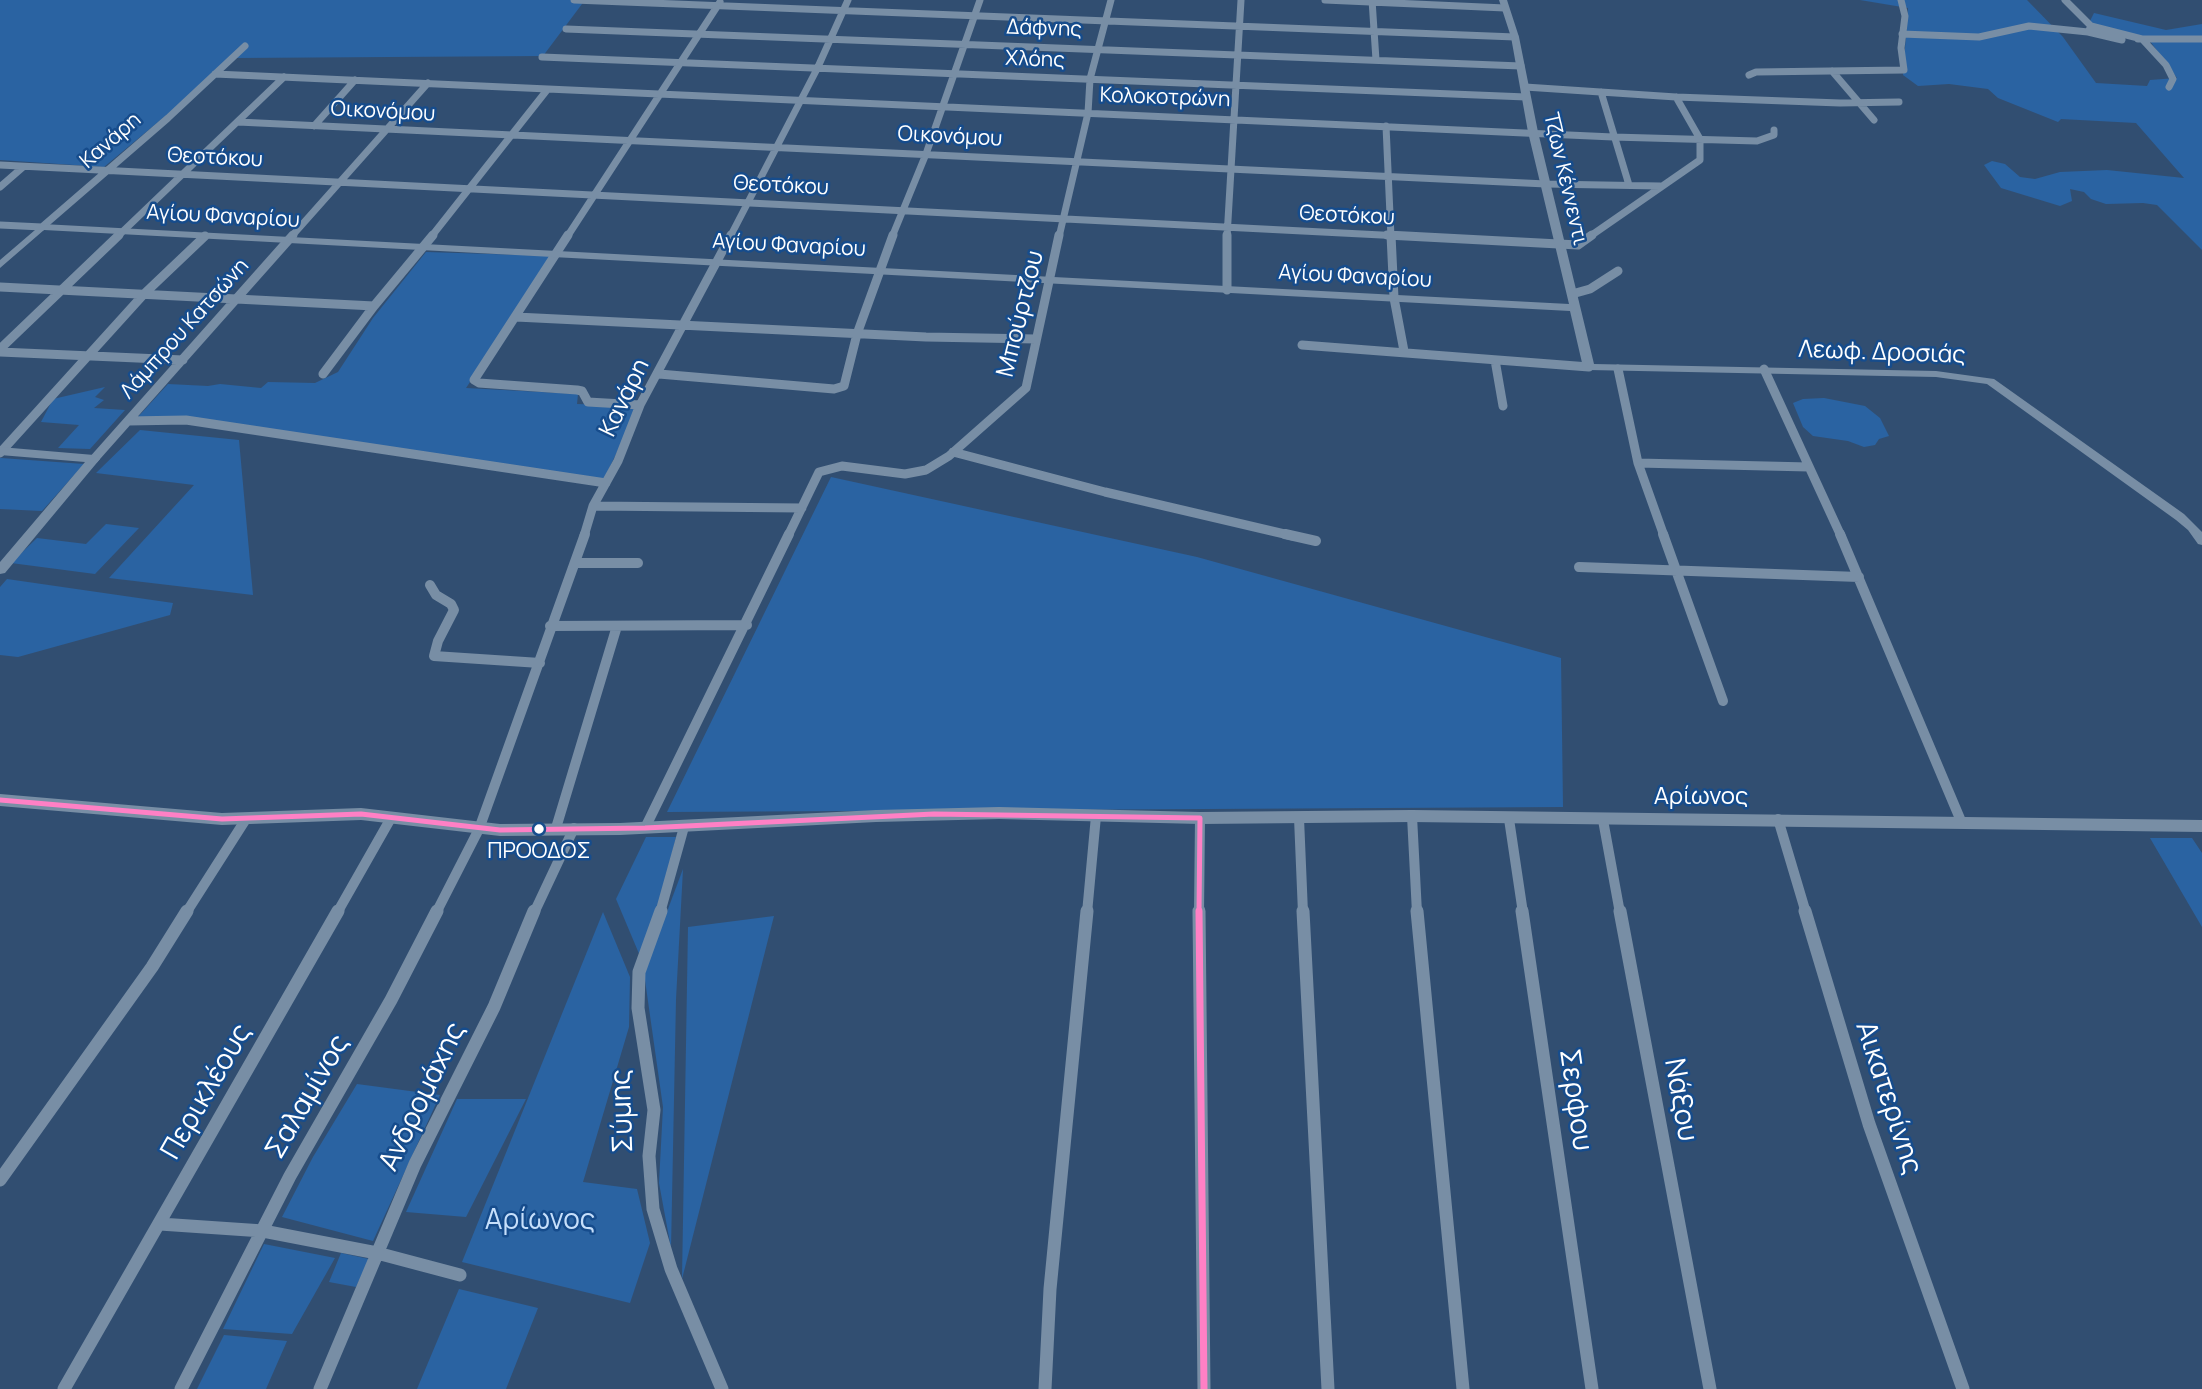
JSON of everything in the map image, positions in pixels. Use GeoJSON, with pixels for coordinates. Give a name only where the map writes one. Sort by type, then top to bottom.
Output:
{"type":"FeatureCollection","features":[{"type":"Feature","properties":{"kind":"street"},"geometry":{"type":"LineString","coordinates":[[574,0],[720,3],[1515,37]]}},
{"type":"Feature","properties":{"kind":"street","name":"Κανάρη"},"geometry":{"type":"LineString","coordinates":[[479,830],[540,663],[550,626],[576,563],[593,506],[618,461],[640,405],[750,202],[817,69],[848,0]]}},
{"type":"Feature","properties":{"kind":"street"},"geometry":{"type":"LineString","coordinates":[[659,374],[828,389],[844,386],[857,334],[926,154],[980,0]]}},
{"type":"Feature","properties":{"kind":"street","name":"Μπούρτζου"},"geometry":{"type":"LineString","coordinates":[[645,828],[747,625],[819,472],[832,467],[864,467],[912,474],[934,466],[1026,388],[1064,220],[1074,161],[1088,113],[1090,79],[1111,0]]}},
{"type":"Feature","properties":{"kind":"street"},"geometry":{"type":"LineString","coordinates":[[1227,290],[1230,168],[1241,0]]}},
{"type":"Feature","properties":{"kind":"street"},"geometry":{"type":"LineString","coordinates":[[1325,0],[1504,4]]}},
{"type":"Feature","properties":{"kind":"street"},"geometry":{"type":"LineString","coordinates":[[1749,75],[1756,72],[1904,71],[1902,34],[1905,16],[1901,0]]}},
{"type":"Feature","properties":{"kind":"street"},"geometry":{"type":"LineString","coordinates":[[2065,0],[2096,36],[2120,40],[2202,39]]}},
{"type":"Feature","properties":{"kind":"street"},"geometry":{"type":"LineString","coordinates":[[1372,1],[1376,60]]}},
{"type":"Feature","properties":{"kind":"street"},"geometry":{"type":"LineString","coordinates":[[640,405],[588,402],[582,391],[578,390],[474,381],[720,3]]}},
{"type":"Feature","properties":{"kind":"street","name":"Τζων Κέννεντι"},"geometry":{"type":"LineString","coordinates":[[1504,4],[1515,37],[1533,132],[1589,367]]}},
{"type":"Feature","properties":{"kind":"street"},"geometry":{"type":"LineString","coordinates":[[1902,34],[1979,37],[2029,26],[2090,29]]}},
{"type":"Feature","properties":{"kind":"street","name":"Δάφνης"},"geometry":{"type":"LineString","coordinates":[[566,29],[1521,66]]}},
{"type":"Feature","properties":{"kind":"street"},"geometry":{"type":"LineString","coordinates":[[2142,39],[2166,65],[2172,79],[2169,87]]}},
{"type":"Feature","properties":{"kind":"street","name":"Κανάρη"},"geometry":{"type":"LineString","coordinates":[[0,265],[245,46]]}},
{"type":"Feature","properties":{"kind":"street","name":"Χλόης"},"geometry":{"type":"LineString","coordinates":[[542,57],[1235,85],[1601,92],[1676,97],[1899,102]]}},
{"type":"Feature","properties":{"kind":"street"},"geometry":{"type":"LineString","coordinates":[[1832,71],[1874,120]]}},
{"type":"Feature","properties":{"kind":"street","name":"Κολοκοτρώνη"},"geometry":{"type":"LineString","coordinates":[[215,74],[1613,137],[1757,141],[1774,135],[1774,130]]}},
{"type":"Feature","properties":{"kind":"street"},"geometry":{"type":"LineString","coordinates":[[0,350],[284,77]]}},
{"type":"Feature","properties":{"kind":"street"},"geometry":{"type":"LineString","coordinates":[[314,126],[355,80]]}},
{"type":"Feature","properties":{"kind":"street","name":"Λάμπρου Κατσώνη"},"geometry":{"type":"LineString","coordinates":[[0,570],[94,459],[428,83]]}},
{"type":"Feature","properties":{"kind":"street"},"geometry":{"type":"LineString","coordinates":[[323,374],[547,90]]}},
{"type":"Feature","properties":{"kind":"street"},"geometry":{"type":"LineString","coordinates":[[1601,92],[1629,185]]}},
{"type":"Feature","properties":{"kind":"street"},"geometry":{"type":"LineString","coordinates":[[1676,97],[1700,139]]}},
{"type":"Feature","properties":{"kind":"street","name":"Οικονόμου"},"geometry":{"type":"LineString","coordinates":[[238,122],[1546,184],[1660,186]]}},
{"type":"Feature","properties":{"kind":"street"},"geometry":{"type":"LineString","coordinates":[[1386,126],[1394,298],[1404,351]]}},
{"type":"Feature","properties":{"kind":"street","name":"Θεοτόκου"},"geometry":{"type":"LineString","coordinates":[[0,166],[1560,244],[1581,243],[1700,160],[1700,139]]}},
{"type":"Feature","properties":{"kind":"street"},"geometry":{"type":"LineString","coordinates":[[0,187],[23,167]]}},
{"type":"Feature","properties":{"kind":"street","name":"Αγίου Φαναρίου"},"geometry":{"type":"LineString","coordinates":[[0,225],[1575,308]]}},
{"type":"Feature","properties":{"kind":"street"},"geometry":{"type":"LineString","coordinates":[[1,452],[144,295],[205,236]]}},
{"type":"Feature","properties":{"kind":"street"},"geometry":{"type":"LineString","coordinates":[[1572,294],[1590,289],[1618,271]]}},
{"type":"Feature","properties":{"kind":"street"},"geometry":{"type":"LineString","coordinates":[[0,287],[374,306]]}},
{"type":"Feature","properties":{"kind":"street"},"geometry":{"type":"LineString","coordinates":[[516,317],[857,334],[1036,339]]}},
{"type":"Feature","properties":{"kind":"street"},"geometry":{"type":"LineString","coordinates":[[1302,345],[1589,367]]}},
{"type":"Feature","properties":{"kind":"street"},"geometry":{"type":"LineString","coordinates":[[0,350],[87,357],[183,360]]}},
{"type":"Feature","properties":{"kind":"street"},"geometry":{"type":"LineString","coordinates":[[1495,360],[1503,406]]}},
{"type":"Feature","properties":{"kind":"street","name":"Λεωφ. Δροσιάς"},"geometry":{"type":"LineString","coordinates":[[1589,367],[1936,374],[1990,382],[2197,526],[2202,541]]}},
{"type":"Feature","properties":{"kind":"street"},"geometry":{"type":"LineString","coordinates":[[1618,369],[1638,463],[1679,571],[1723,701]]}},
{"type":"Feature","properties":{"kind":"street"},"geometry":{"type":"LineString","coordinates":[[1764,369],[1859,577],[1961,821]]}},
{"type":"Feature","properties":{"kind":"street"},"geometry":{"type":"LineString","coordinates":[[128,421],[186,420],[606,483]]}},
{"type":"Feature","properties":{"kind":"street"},"geometry":{"type":"LineString","coordinates":[[1,452],[94,459]]}},
{"type":"Feature","properties":{"kind":"street"},"geometry":{"type":"LineString","coordinates":[[953,452],[1105,492],[1316,541]]}},
{"type":"Feature","properties":{"kind":"street"},"geometry":{"type":"LineString","coordinates":[[1638,463],[1809,467]]}},
{"type":"Feature","properties":{"kind":"street"},"geometry":{"type":"LineString","coordinates":[[593,506],[802,508]]}},
{"type":"Feature","properties":{"kind":"street"},"geometry":{"type":"LineString","coordinates":[[576,563],[638,563]]}},
{"type":"Feature","properties":{"kind":"street"},"geometry":{"type":"LineString","coordinates":[[1578,567],[1859,577]]}},
{"type":"Feature","properties":{"kind":"street"},"geometry":{"type":"LineString","coordinates":[[430,585],[436,595],[451,604],[454,610],[438,641],[434,656],[540,663]]}},
{"type":"Feature","properties":{"kind":"street"},"geometry":{"type":"LineString","coordinates":[[550,626],[747,625]]}},
{"type":"Feature","properties":{"kind":"street"},"geometry":{"type":"LineString","coordinates":[[556,828],[617,626]]}},
{"type":"Feature","properties":{"kind":"street","name":"Αρίωνος"},"geometry":{"type":"LineString","coordinates":[[0,800],[246,819],[342,814],[479,830],[684,827],[934,814],[1200,818],[1412,816],[1602,820],[1778,819],[2202,826]]}},
{"type":"Feature","properties":{"kind":"street"},"geometry":{"type":"LineString","coordinates":[[1045,1389],[1050,1289],[1096,816]]}},
{"type":"Feature","properties":{"kind":"street"},"geometry":{"type":"LineString","coordinates":[[1412,816],[1419,937],[1463,1389]]}},
{"type":"Feature","properties":{"kind":"street","name":"Περικλέους"},"geometry":{"type":"LineString","coordinates":[[64,1389],[390,818]]}},
{"type":"Feature","properties":{"kind":"street"},"geometry":{"type":"LineString","coordinates":[[1200,818],[1199,1012],[1204,1389]]}},
{"type":"Feature","properties":{"kind":"street"},"geometry":{"type":"LineString","coordinates":[[1300,818],[1307,1021],[1320,1203],[1328,1389]]}},
{"type":"Feature","properties":{"kind":"street"},"geometry":{"type":"LineString","coordinates":[[0,1180],[152,967],[246,819]]}},
{"type":"Feature","properties":{"kind":"street","name":"Σερφου"},"geometry":{"type":"LineString","coordinates":[[1508,819],[1592,1389]]}},
{"type":"Feature","properties":{"kind":"street","name":"Αικατερίνης"},"geometry":{"type":"LineString","coordinates":[[1778,819],[1869,1124],[1963,1389]]}},
{"type":"Feature","properties":{"kind":"street","name":"Νάξου"},"geometry":{"type":"LineString","coordinates":[[1602,820],[1710,1389]]}},
{"type":"Feature","properties":{"kind":"street","name":"Σύμης"},"geometry":{"type":"LineString","coordinates":[[684,827],[669,890],[639,972],[638,1008],[654,1110],[649,1157],[653,1209],[674,1279],[722,1389]]}},
{"type":"Feature","properties":{"kind":"street","name":"Ανδρομάχης"},"geometry":{"type":"LineString","coordinates":[[320,1389],[415,1164],[494,1007],[539,900],[574,828]]}},
{"type":"Feature","properties":{"kind":"street","name":"Σαλαμίνος"},"geometry":{"type":"LineString","coordinates":[[181,1389],[290,1177],[391,1000],[479,830]]}},
{"type":"Feature","properties":{"kind":"street"},"geometry":{"type":"LineString","coordinates":[[160,1224],[263,1231],[377,1253],[460,1275]]}},
{"type":"Feature","properties":{"kind":"green space"},"geometry":{"type":"Polygon","coordinates":[[[0,0],[585,0],[543,56],[235,58],[104,167],[0,160],[0,0]]]}},
{"type":"Feature","properties":{"kind":"green space"},"geometry":{"type":"Polygon","coordinates":[[[1860,0],[2027,0],[2063,37],[2096,83],[2147,86],[2150,80],[2177,78],[2150,41],[2104,32],[2090,21],[2094,13],[2166,30],[2202,24],[2202,250],[2157,205],[2106,204],[2091,199],[2084,192],[2070,189],[2072,201],[2060,206],[2001,188],[1984,165],[1992,161],[2005,164],[2020,177],[2035,179],[2060,172],[2107,170],[2184,178],[2136,123],[2061,119],[2058,122],[1998,98],[1988,89],[1949,84],[1918,86],[1903,75],[1908,8],[1860,0]]]}},
{"type":"Feature","properties":{"kind":"green space"},"geometry":{"type":"Polygon","coordinates":[[[426,252],[554,256],[466,388],[578,394],[577,404],[639,406],[604,479],[280,434],[137,418],[168,384],[220,384],[261,388],[268,382],[315,383],[338,372],[373,318],[426,252]]]}},
{"type":"Feature","properties":{"kind":"green space"},"geometry":{"type":"Polygon","coordinates":[[[105,387],[95,397],[104,400],[94,408],[125,410],[90,449],[58,448],[79,425],[41,422],[53,399],[105,387]]]}},
{"type":"Feature","properties":{"kind":"green space"},"geometry":{"type":"Polygon","coordinates":[[[1824,398],[1865,406],[1880,418],[1889,436],[1879,439],[1875,445],[1864,447],[1848,441],[1813,436],[1803,427],[1793,403],[1803,399],[1824,398]]]}},
{"type":"Feature","properties":{"kind":"green space"},"geometry":{"type":"Polygon","coordinates":[[[140,430],[239,440],[253,595],[109,578],[194,485],[96,473],[140,430]]]}},
{"type":"Feature","properties":{"kind":"green space"},"geometry":{"type":"Polygon","coordinates":[[[0,458],[84,464],[42,511],[0,509],[0,458]]]}},
{"type":"Feature","properties":{"kind":"green space"},"geometry":{"type":"Polygon","coordinates":[[[831,477],[1197,557],[1561,658],[1563,807],[667,812],[831,477]]]}},
{"type":"Feature","properties":{"kind":"green space"},"geometry":{"type":"Polygon","coordinates":[[[106,524],[139,528],[95,574],[11,563],[37,538],[86,544],[106,524]]]}},
{"type":"Feature","properties":{"kind":"green space"},"geometry":{"type":"Polygon","coordinates":[[[7,579],[173,603],[170,615],[18,657],[0,655],[0,587],[7,579]]]}},
{"type":"Feature","properties":{"kind":"green space"},"geometry":{"type":"Polygon","coordinates":[[[646,837],[676,837],[662,896],[640,956],[616,899],[646,837]]]}},
{"type":"Feature","properties":{"kind":"green space"},"geometry":{"type":"Polygon","coordinates":[[[2150,838],[2192,838],[2202,853],[2202,927],[2150,838]]]}},
{"type":"Feature","properties":{"kind":"green space"},"geometry":{"type":"Polygon","coordinates":[[[683,869],[676,999],[671,1248],[659,1183],[663,1107],[644,973],[683,869]]]}},
{"type":"Feature","properties":{"kind":"green space","name":"Αρίωνος"},"geometry":{"type":"Polygon","coordinates":[[[603,912],[630,977],[629,1027],[583,1182],[637,1189],[650,1243],[630,1303],[462,1262],[603,912]]]}},
{"type":"Feature","properties":{"kind":"green space"},"geometry":{"type":"Polygon","coordinates":[[[774,916],[682,1279],[688,927],[774,916]]]}},
{"type":"Feature","properties":{"kind":"green space"},"geometry":{"type":"Polygon","coordinates":[[[357,1084],[440,1095],[373,1241],[282,1217],[313,1157],[357,1084]]]}},
{"type":"Feature","properties":{"kind":"green space"},"geometry":{"type":"Polygon","coordinates":[[[457,1099],[526,1099],[466,1217],[406,1212],[457,1099]]]}},
{"type":"Feature","properties":{"kind":"green space"},"geometry":{"type":"Polygon","coordinates":[[[264,1244],[335,1258],[292,1334],[223,1329],[264,1244]]]}},
{"type":"Feature","properties":{"kind":"green space"},"geometry":{"type":"Polygon","coordinates":[[[341,1253],[369,1259],[356,1287],[329,1282],[341,1253]]]}},
{"type":"Feature","properties":{"kind":"green space"},"geometry":{"type":"Polygon","coordinates":[[[459,1289],[538,1308],[506,1389],[417,1389],[459,1289]]]}},
{"type":"Feature","properties":{"kind":"green space"},"geometry":{"type":"Polygon","coordinates":[[[224,1335],[287,1341],[266,1389],[197,1389],[224,1335]]]}},
{"type":"Feature","properties":{"kind":"transit line"},"geometry":{"type":"LineString","coordinates":[[0,800],[222,819],[361,814],[500,830],[645,828],[934,814],[1200,818],[1199,985],[1204,1389]]}},
{"type":"Feature","properties":{"kind":"place","name":"ΠΡΟΟΔΟΣ"},"geometry":{"type":"Point","coordinates":[539,829]}}]}
